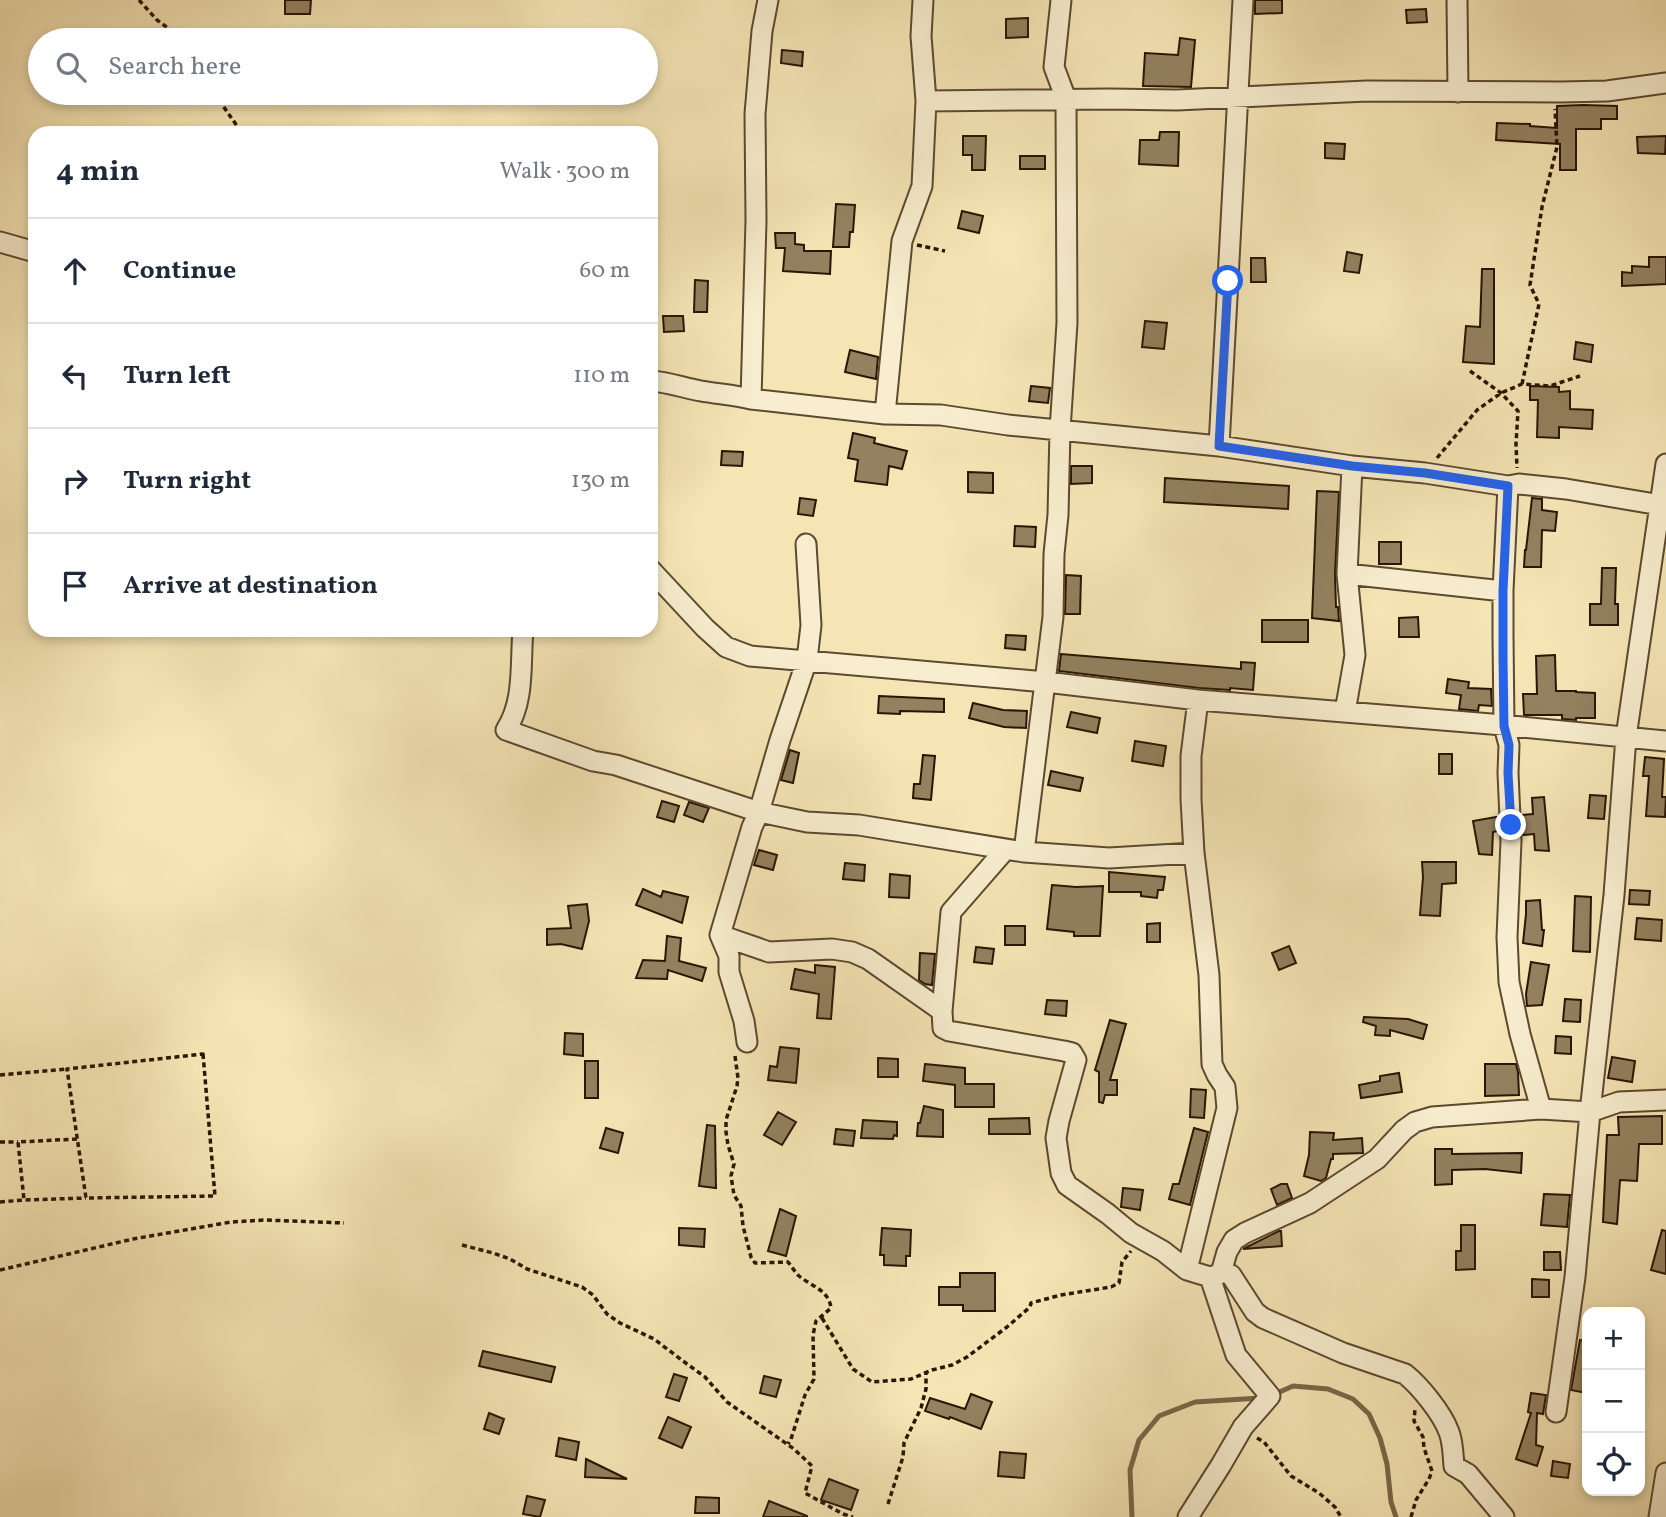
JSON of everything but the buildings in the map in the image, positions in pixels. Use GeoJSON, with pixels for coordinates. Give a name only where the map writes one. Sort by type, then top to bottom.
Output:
{"type":"FeatureCollection","features":[{"type":"Feature","properties":{"kind":"street"},"geometry":{"type":"LineString","coordinates":[[751,399],[756,221],[755,114],[762,31],[768,0]]}},
{"type":"Feature","properties":{"kind":"street"},"geometry":{"type":"LineString","coordinates":[[885,414],[902,241],[922,186],[926,101],[921,36],[923,0]]}},
{"type":"Feature","properties":{"kind":"street"},"geometry":{"type":"LineString","coordinates":[[1061,0],[1054,67],[1066,99],[1067,323],[1053,617],[1046,681],[1014,851],[951,912],[943,1028],[1072,1054],[1076,1060],[1056,1138],[1061,1173],[1067,1185],[1131,1233],[1163,1251],[1187,1270],[1231,1275],[1255,1312],[1263,1318],[1343,1353],[1405,1374],[1425,1394],[1449,1432],[1454,1465],[1468,1474],[1504,1517]]}},
{"type":"Feature","properties":{"kind":"street"},"geometry":{"type":"LineString","coordinates":[[1219,446],[1243,0]]}},
{"type":"Feature","properties":{"kind":"street"},"geometry":{"type":"LineString","coordinates":[[1457,0],[1458,92]]}},
{"type":"Feature","properties":{"kind":"street"},"geometry":{"type":"LineString","coordinates":[[926,101],[1177,100],[1367,91],[1606,91],[1666,83]]}},
{"type":"Feature","properties":{"kind":"street"},"geometry":{"type":"LineString","coordinates":[[0,242],[28,250]]}},
{"type":"Feature","properties":{"kind":"street"},"geometry":{"type":"LineString","coordinates":[[658,382],[751,399],[885,414],[941,415],[1219,446],[1352,466],[1577,490],[1663,505]]}},
{"type":"Feature","properties":{"kind":"street"},"geometry":{"type":"LineString","coordinates":[[1556,1412],[1575,1277],[1614,895],[1626,737],[1663,505],[1666,464]]}},
{"type":"Feature","properties":{"kind":"street"},"geometry":{"type":"LineString","coordinates":[[1345,712],[1355,655],[1347,574],[1352,466]]}},
{"type":"Feature","properties":{"kind":"street"},"geometry":{"type":"LineString","coordinates":[[1514,485],[1503,591],[1504,726],[1509,745],[1511,841],[1507,937],[1509,982],[1541,1109]]}},
{"type":"Feature","properties":{"kind":"street"},"geometry":{"type":"LineString","coordinates":[[747,1042],[744,1021],[729,972],[729,956],[720,934],[807,660],[811,625],[806,544]]}},
{"type":"Feature","properties":{"kind":"street"},"geometry":{"type":"LineString","coordinates":[[1347,574],[1503,591]]}},
{"type":"Feature","properties":{"kind":"street"},"geometry":{"type":"LineString","coordinates":[[658,578],[726,647],[750,656],[1046,681],[1198,700],[1666,741]]}},
{"type":"Feature","properties":{"kind":"street"},"geometry":{"type":"LineString","coordinates":[[523,637],[520,687],[514,717],[506,730],[593,761],[616,765],[759,812],[807,822],[859,825],[1014,851],[1109,858],[1194,853]]}},
{"type":"Feature","properties":{"kind":"street"},"geometry":{"type":"LineString","coordinates":[[1187,1270],[1227,1108],[1225,1087],[1212,1064],[1209,975],[1194,853],[1191,756],[1198,700]]}},
{"type":"Feature","properties":{"kind":"street"},"geometry":{"type":"LineString","coordinates":[[720,934],[769,951],[832,949],[852,952],[868,959],[943,1011]]}},
{"type":"Feature","properties":{"kind":"street"},"geometry":{"type":"LineString","coordinates":[[1188,1517],[1242,1427],[1270,1396],[1236,1354],[1216,1275],[1234,1240],[1310,1203],[1361,1171],[1415,1122],[1432,1117],[1541,1109],[1590,1112],[1619,1102],[1666,1100]]}},
{"type":"Feature","properties":{"kind":"street"},"geometry":{"type":"LineString","coordinates":[[1659,1517],[1666,1473]]}},
{"type":"Feature","properties":{"kind":"path"},"geometry":{"type":"LineString","coordinates":[[139,0],[168,28]]}},
{"type":"Feature","properties":{"kind":"path"},"geometry":{"type":"LineString","coordinates":[[1522,384],[1539,304],[1530,285],[1542,207],[1557,147],[1554,98],[1561,92]]}},
{"type":"Feature","properties":{"kind":"path"},"geometry":{"type":"LineString","coordinates":[[222,105],[237,126]]}},
{"type":"Feature","properties":{"kind":"path"},"geometry":{"type":"LineString","coordinates":[[902,241],[945,251]]}},
{"type":"Feature","properties":{"kind":"path"},"geometry":{"type":"LineString","coordinates":[[1470,371],[1501,393],[1518,411],[1514,485]]}},
{"type":"Feature","properties":{"kind":"path"},"geometry":{"type":"LineString","coordinates":[[1425,473],[1477,410],[1501,393],[1522,384],[1550,386],[1580,376]]}},
{"type":"Feature","properties":{"kind":"path"},"geometry":{"type":"LineString","coordinates":[[747,1042],[739,1047],[735,1055],[738,1078],[726,1120],[726,1132],[734,1164],[731,1176],[734,1195],[741,1206],[751,1256],[755,1263],[788,1262],[798,1275],[814,1284],[831,1302],[831,1308],[816,1321],[813,1335],[814,1379],[804,1395],[792,1439],[788,1444]]}},
{"type":"Feature","properties":{"kind":"path"},"geometry":{"type":"LineString","coordinates":[[0,1074],[203,1054],[215,1196],[0,1202]]}},
{"type":"Feature","properties":{"kind":"path"},"geometry":{"type":"LineString","coordinates":[[67,1069],[86,1198]]}},
{"type":"Feature","properties":{"kind":"path"},"geometry":{"type":"LineString","coordinates":[[0,1142],[77,1139]]}},
{"type":"Feature","properties":{"kind":"path"},"geometry":{"type":"LineString","coordinates":[[18,1142],[24,1200]]}},
{"type":"Feature","properties":{"kind":"path"},"geometry":{"type":"LineString","coordinates":[[0,1270],[134,1239],[231,1222],[265,1220],[344,1223]]}},
{"type":"Feature","properties":{"kind":"path"},"geometry":{"type":"LineString","coordinates":[[822,1318],[853,1369],[872,1382],[911,1379],[952,1365],[967,1356],[1017,1320],[1031,1303],[1111,1287],[1119,1283],[1122,1262],[1135,1243],[1131,1233]]}},
{"type":"Feature","properties":{"kind":"path"},"geometry":{"type":"LineString","coordinates":[[462,1245],[493,1253],[527,1269],[582,1287],[593,1295],[607,1314],[654,1339],[705,1377],[727,1402],[788,1444],[812,1466],[805,1493],[843,1515],[853,1517]]}},
{"type":"Feature","properties":{"kind":"path"},"geometry":{"type":"LineString","coordinates":[[888,1504],[905,1443],[921,1408],[926,1389],[926,1373]]}},
{"type":"Feature","properties":{"kind":"path"},"geometry":{"type":"LineString","coordinates":[[1411,1517],[1416,1500],[1432,1471],[1423,1437],[1414,1422],[1416,1408],[1425,1394]]}},
{"type":"Feature","properties":{"kind":"path"},"geometry":{"type":"LineString","coordinates":[[1242,1427],[1264,1442],[1291,1476],[1319,1493],[1335,1507],[1341,1517]]}},
{"type":"Feature","properties":{"kind":"waterway"},"geometry":{"type":"LineString","coordinates":[[1273,1395],[1293,1386],[1328,1389],[1353,1399],[1369,1414],[1380,1438],[1387,1464],[1391,1502],[1396,1517]]}},
{"type":"Feature","properties":{"kind":"waterway"},"geometry":{"type":"LineString","coordinates":[[1132,1517],[1130,1470],[1139,1440],[1159,1416],[1195,1402],[1260,1398]]}},
{"type":"Feature","properties":{"kind":"route"},"geometry":{"type":"LineString","coordinates":[[1228,281],[1219,446],[1508,486],[1503,658],[1504,726],[1509,745],[1511,825]]}}]}
